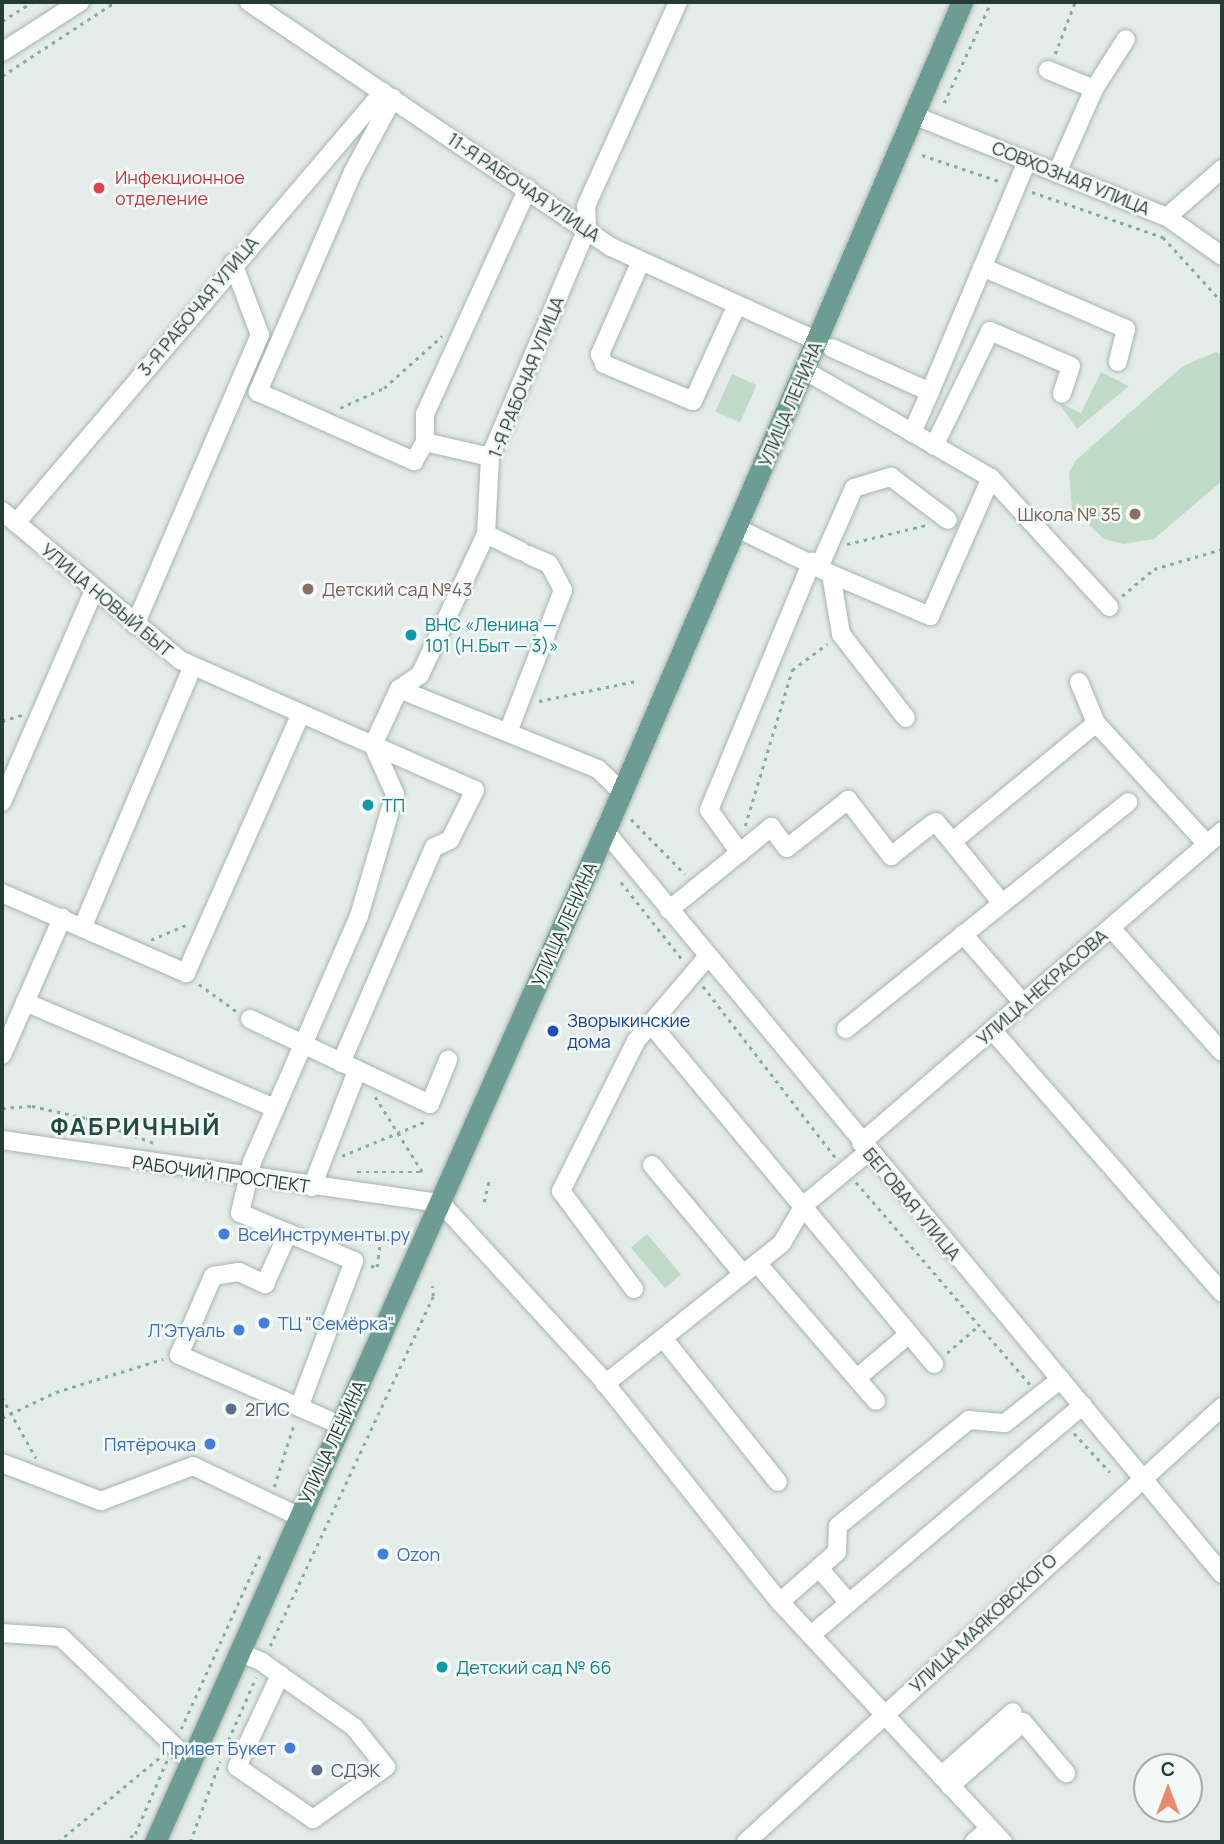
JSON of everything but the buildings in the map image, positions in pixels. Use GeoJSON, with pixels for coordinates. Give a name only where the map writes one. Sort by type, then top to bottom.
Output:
{"type":"FeatureCollection","features":[{"type":"Feature","properties":{"kind":"main road","name":"УЛИЦА ЛЕНИНА"},"geometry":{"type":"LineString","coordinates":[[155,1842],[298,1516],[441,1203],[804,370],[824,345],[913,115],[962,2]]}},
{"type":"Feature","properties":{"kind":"street"},"geometry":{"type":"LineString","coordinates":[[2,52],[80,2]]}},
{"type":"Feature","properties":{"kind":"street","name":"11-Я РАБОЧАЯ УЛИЦА"},"geometry":{"type":"LineString","coordinates":[[249,2],[587,229],[641,261],[930,392]]}},
{"type":"Feature","properties":{"kind":"street","name":"1-Я РАБОЧАЯ УЛИЦА"},"geometry":{"type":"LineString","coordinates":[[373,745],[399,689],[420,675],[486,534],[490,457],[587,229],[586,206],[678,2]]}},
{"type":"Feature","properties":{"kind":"street"},"geometry":{"type":"LineString","coordinates":[[1057,173],[1094,89],[1126,39]]}},
{"type":"Feature","properties":{"kind":"street"},"geometry":{"type":"LineString","coordinates":[[1048,70],[1094,89]]}},
{"type":"Feature","properties":{"kind":"street"},"geometry":{"type":"LineString","coordinates":[[388,95],[258,392],[414,461],[425,442],[425,414],[528,188]]}},
{"type":"Feature","properties":{"kind":"street","name":"3-Я РАБОЧАЯ УЛИЦА"},"geometry":{"type":"LineString","coordinates":[[5,517],[388,95]]}},
{"type":"Feature","properties":{"kind":"street","name":"СОВХОЗНАЯ УЛИЦА"},"geometry":{"type":"LineString","coordinates":[[913,115],[1167,217],[1222,256]]}},
{"type":"Feature","properties":{"kind":"street"},"geometry":{"type":"LineString","coordinates":[[912,433],[1027,161]]}},
{"type":"Feature","properties":{"kind":"street"},"geometry":{"type":"LineString","coordinates":[[1167,217],[1222,169]]}},
{"type":"Feature","properties":{"kind":"street"},"geometry":{"type":"LineString","coordinates":[[641,261],[600,354],[604,364],[693,401],[737,305]]}},
{"type":"Feature","properties":{"kind":"street"},"geometry":{"type":"LineString","coordinates":[[135,625],[260,335],[233,263]]}},
{"type":"Feature","properties":{"kind":"street"},"geometry":{"type":"LineString","coordinates":[[982,267],[1126,329],[1118,362]]}},
{"type":"Feature","properties":{"kind":"street"},"geometry":{"type":"LineString","coordinates":[[934,446],[990,331],[1071,366],[1062,394]]}},
{"type":"Feature","properties":{"kind":"street"},"geometry":{"type":"LineString","coordinates":[[245,369],[264,377]]}},
{"type":"Feature","properties":{"kind":"street"},"geometry":{"type":"LineString","coordinates":[[804,370],[991,478],[1109,607]]}},
{"type":"Feature","properties":{"kind":"street"},"geometry":{"type":"LineString","coordinates":[[425,442],[490,457]]}},
{"type":"Feature","properties":{"kind":"street"},"geometry":{"type":"LineString","coordinates":[[740,853],[709,810],[823,562],[854,488],[891,477],[948,520]]}},
{"type":"Feature","properties":{"kind":"street"},"geometry":{"type":"LineString","coordinates":[[737,528],[823,562],[930,616],[991,478]]}},
{"type":"Feature","properties":{"kind":"street","name":"УЛИЦА НОВЫЙ БЫТ"},"geometry":{"type":"LineString","coordinates":[[5,517],[93,593],[193,666],[475,790],[450,840],[434,847],[349,1067]]}},
{"type":"Feature","properties":{"kind":"street"},"geometry":{"type":"LineString","coordinates":[[486,534],[549,564],[562,590],[508,732]]}},
{"type":"Feature","properties":{"kind":"street"},"geometry":{"type":"LineString","coordinates":[[823,562],[841,635],[906,718]]}},
{"type":"Feature","properties":{"kind":"street"},"geometry":{"type":"LineString","coordinates":[[2,802],[93,593]]}},
{"type":"Feature","properties":{"kind":"street"},"geometry":{"type":"LineString","coordinates":[[83,926],[193,666]]}},
{"type":"Feature","properties":{"kind":"street"},"geometry":{"type":"LineString","coordinates":[[1079,682],[1096,723],[1207,844]]}},
{"type":"Feature","properties":{"kind":"street"},"geometry":{"type":"LineString","coordinates":[[399,689],[598,769],[622,792]]}},
{"type":"Feature","properties":{"kind":"street"},"geometry":{"type":"LineString","coordinates":[[2,893],[186,973],[301,714]]}},
{"type":"Feature","properties":{"kind":"street"},"geometry":{"type":"LineString","coordinates":[[953,841],[1096,723]]}},
{"type":"Feature","properties":{"kind":"street"},"geometry":{"type":"LineString","coordinates":[[299,1407],[354,1261],[240,1213],[248,1178],[275,1108],[359,916],[396,794],[373,745]]}},
{"type":"Feature","properties":{"kind":"street"},"geometry":{"type":"LineString","coordinates":[[669,910],[771,827],[788,848],[848,800],[891,856],[934,823],[953,841],[1001,902]]}},
{"type":"Feature","properties":{"kind":"street"},"geometry":{"type":"LineString","coordinates":[[846,1029],[1128,802]]}},
{"type":"Feature","properties":{"kind":"street","name":"БЕГОВАЯ УЛИЦА"},"geometry":{"type":"LineString","coordinates":[[605,831],[1222,1574]]}},
{"type":"Feature","properties":{"kind":"street","name":"УЛИЦА НЕКРАСОВА"},"geometry":{"type":"LineString","coordinates":[[605,1384],[782,1243],[804,1205],[865,1147],[992,1030],[1222,831]]}},
{"type":"Feature","properties":{"kind":"street"},"geometry":{"type":"LineString","coordinates":[[2,1055],[61,918]]}},
{"type":"Feature","properties":{"kind":"street"},"geometry":{"type":"LineString","coordinates":[[1111,928],[1222,1052]]}},
{"type":"Feature","properties":{"kind":"street"},"geometry":{"type":"LineString","coordinates":[[962,934],[1023,1003]]}},
{"type":"Feature","properties":{"kind":"street"},"geometry":{"type":"LineString","coordinates":[[634,1289],[561,1191],[650,1023],[708,956]]}},
{"type":"Feature","properties":{"kind":"street"},"geometry":{"type":"LineString","coordinates":[[25,1002],[275,1108]]}},
{"type":"Feature","properties":{"kind":"street"},"geometry":{"type":"LineString","coordinates":[[250,1018],[301,1046],[430,1104],[448,1060]]}},
{"type":"Feature","properties":{"kind":"street"},"geometry":{"type":"LineString","coordinates":[[650,1023],[934,1364]]}},
{"type":"Feature","properties":{"kind":"street"},"geometry":{"type":"LineString","coordinates":[[992,1030],[1222,1293]]}},
{"type":"Feature","properties":{"kind":"street"},"geometry":{"type":"LineString","coordinates":[[312,1187],[349,1067]]}},
{"type":"Feature","properties":{"kind":"street","name":"РАБОЧИЙ ПРОСПЕКТ"},"geometry":{"type":"LineString","coordinates":[[2,1140],[248,1178],[441,1203]]}},
{"type":"Feature","properties":{"kind":"street"},"geometry":{"type":"LineString","coordinates":[[652,1165],[876,1401]]}},
{"type":"Feature","properties":{"kind":"street"},"geometry":{"type":"LineString","coordinates":[[441,1203],[605,1384],[780,1602],[1003,1842]]}},
{"type":"Feature","properties":{"kind":"street"},"geometry":{"type":"LineString","coordinates":[[288,1233],[265,1284],[239,1272],[213,1276],[178,1355],[340,1424]]}},
{"type":"Feature","properties":{"kind":"street"},"geometry":{"type":"LineString","coordinates":[[857,1378],[909,1334]]}},
{"type":"Feature","properties":{"kind":"street"},"geometry":{"type":"LineString","coordinates":[[663,1338],[779,1482]]}},
{"type":"Feature","properties":{"kind":"street"},"geometry":{"type":"LineString","coordinates":[[780,1602],[837,1552],[838,1526],[969,1420],[1005,1423],[1061,1379]]}},
{"type":"Feature","properties":{"kind":"street"},"geometry":{"type":"LineString","coordinates":[[811,1635],[1083,1405]]}},
{"type":"Feature","properties":{"kind":"street","name":"УЛИЦА МАЯКОВСКОГО"},"geometry":{"type":"LineString","coordinates":[[746,1842],[1141,1475],[1222,1406]]}},
{"type":"Feature","properties":{"kind":"street"},"geometry":{"type":"LineString","coordinates":[[2,1463],[101,1501],[193,1466],[270,1500],[298,1516]]}},
{"type":"Feature","properties":{"kind":"street"},"geometry":{"type":"LineString","coordinates":[[819,1568],[849,1603]]}},
{"type":"Feature","properties":{"kind":"street"},"geometry":{"type":"LineString","coordinates":[[2,1633],[61,1637],[190,1761]]}},
{"type":"Feature","properties":{"kind":"street"},"geometry":{"type":"LineString","coordinates":[[239,1652],[262,1662],[354,1727],[386,1767],[313,1819],[237,1768],[280,1675]]}},
{"type":"Feature","properties":{"kind":"street"},"geometry":{"type":"LineString","coordinates":[[946,1781],[1013,1712]]}},
{"type":"Feature","properties":{"kind":"street"},"geometry":{"type":"LineString","coordinates":[[946,1781],[1023,1722],[1066,1773]]}},
{"type":"Feature","properties":{"kind":"street"},"geometry":{"type":"LineString","coordinates":[[974,1842],[990,1828]]}},
{"type":"Feature","properties":{"kind":"path"},"geometry":{"type":"LineString","coordinates":[[2,21],[32,2]]}},
{"type":"Feature","properties":{"kind":"path"},"geometry":{"type":"LineString","coordinates":[[2,76],[115,2]]}},
{"type":"Feature","properties":{"kind":"path"},"geometry":{"type":"LineString","coordinates":[[944,103],[991,2]]}},
{"type":"Feature","properties":{"kind":"path"},"geometry":{"type":"LineString","coordinates":[[1048,70],[1075,2]]}},
{"type":"Feature","properties":{"kind":"path"},"geometry":{"type":"LineString","coordinates":[[922,155],[1163,237],[1222,302]]}},
{"type":"Feature","properties":{"kind":"path"},"geometry":{"type":"LineString","coordinates":[[318,419],[384,388],[444,334]]}},
{"type":"Feature","properties":{"kind":"path"},"geometry":{"type":"LineString","coordinates":[[823,562],[948,520]]}},
{"type":"Feature","properties":{"kind":"path"},"geometry":{"type":"LineString","coordinates":[[1136,584],[1154,569],[1222,549]]}},
{"type":"Feature","properties":{"kind":"path"},"geometry":{"type":"LineString","coordinates":[[740,853],[792,670],[841,635]]}},
{"type":"Feature","properties":{"kind":"path"},"geometry":{"type":"LineString","coordinates":[[518,705],[636,681]]}},
{"type":"Feature","properties":{"kind":"path"},"geometry":{"type":"LineString","coordinates":[[625,816],[647,828],[697,887]]}},
{"type":"Feature","properties":{"kind":"path"},"geometry":{"type":"LineString","coordinates":[[129,949],[213,915]]}},
{"type":"Feature","properties":{"kind":"path"},"geometry":{"type":"LineString","coordinates":[[186,973],[250,1018]]}},
{"type":"Feature","properties":{"kind":"path"},"geometry":{"type":"LineString","coordinates":[[316,1169],[422,1172],[398,1129],[349,1067]]}},
{"type":"Feature","properties":{"kind":"path"},"geometry":{"type":"LineString","coordinates":[[2,1108],[32,1106],[86,1118],[160,1145]]}},
{"type":"Feature","properties":{"kind":"path"},"geometry":{"type":"LineString","coordinates":[[316,1169],[398,1129],[437,1118]]}},
{"type":"Feature","properties":{"kind":"path"},"geometry":{"type":"LineString","coordinates":[[484,1202],[489,1181]]}},
{"type":"Feature","properties":{"kind":"path"},"geometry":{"type":"LineString","coordinates":[[377,1267],[381,1235]]}},
{"type":"Feature","properties":{"kind":"path"},"geometry":{"type":"LineString","coordinates":[[190,1842],[262,1662],[422,1320],[432,1286]]}},
{"type":"Feature","properties":{"kind":"path"},"geometry":{"type":"LineString","coordinates":[[934,1364],[977,1326]]}},
{"type":"Feature","properties":{"kind":"path"},"geometry":{"type":"LineString","coordinates":[[2,1418],[56,1392],[178,1355]]}},
{"type":"Feature","properties":{"kind":"path"},"geometry":{"type":"LineString","coordinates":[[2,1397],[50,1483]]}},
{"type":"Feature","properties":{"kind":"path"},"geometry":{"type":"LineString","coordinates":[[270,1500],[299,1407]]}},
{"type":"Feature","properties":{"kind":"path"},"geometry":{"type":"LineString","coordinates":[[123,1842],[135,1834],[265,1545]]}},
{"type":"Feature","properties":{"kind":"path"},"geometry":{"type":"LineString","coordinates":[[58,1842],[173,1746]]}},
{"type":"Feature","properties":{"kind":"green space"},"geometry":{"type":"Polygon","coordinates":[[[1216,352],[1222,354],[1222,481],[1154,539],[1123,544],[1104,539],[1072,509],[1069,472],[1076,460],[1183,366],[1216,352]]]}},
{"type":"Feature","properties":{"kind":"green space"},"geometry":{"type":"Polygon","coordinates":[[[1101,372],[1129,386],[1077,429],[1058,402],[1081,413],[1101,372]]]}},
{"type":"Feature","properties":{"kind":"green space"},"geometry":{"type":"Polygon","coordinates":[[[732,374],[757,385],[740,422],[715,411],[732,374]]]}},
{"type":"Feature","properties":{"kind":"green space"},"geometry":{"type":"Polygon","coordinates":[[[647,1234],[681,1275],[665,1288],[631,1247],[647,1234]]]}},
{"type":"Feature","properties":{"kind":"place","name":"Инфекционное отделение"},"geometry":{"type":"Point","coordinates":[99,188]}},
{"type":"Feature","properties":{"kind":"place","name":"Школа № 35"},"geometry":{"type":"Point","coordinates":[1135,514]}},
{"type":"Feature","properties":{"kind":"place","name":"Детский сад №43"},"geometry":{"type":"Point","coordinates":[308,589]}},
{"type":"Feature","properties":{"kind":"place","name":"ВНС «Ленина — 101 (Н.Быт — 3)»"},"geometry":{"type":"Point","coordinates":[411,635]}},
{"type":"Feature","properties":{"kind":"place","name":"ТП"},"geometry":{"type":"Point","coordinates":[368,805]}},
{"type":"Feature","properties":{"kind":"place","name":"Зворыкинские дома"},"geometry":{"type":"Point","coordinates":[553,1031]}},
{"type":"Feature","properties":{"kind":"place","name":"ВсеИнструменты.ру"},"geometry":{"type":"Point","coordinates":[224,1234]}},
{"type":"Feature","properties":{"kind":"place","name":"ТЦ \"Семёрка\""},"geometry":{"type":"Point","coordinates":[264,1323]}},
{"type":"Feature","properties":{"kind":"place","name":"Л'Этуаль"},"geometry":{"type":"Point","coordinates":[239,1330]}},
{"type":"Feature","properties":{"kind":"place","name":"2ГИС"},"geometry":{"type":"Point","coordinates":[231,1409]}},
{"type":"Feature","properties":{"kind":"place","name":"Пятёрочка"},"geometry":{"type":"Point","coordinates":[210,1444]}},
{"type":"Feature","properties":{"kind":"place","name":"Ozon"},"geometry":{"type":"Point","coordinates":[383,1554]}},
{"type":"Feature","properties":{"kind":"place","name":"Детский сад № 66"},"geometry":{"type":"Point","coordinates":[442,1667]}},
{"type":"Feature","properties":{"kind":"place","name":"Привет Букет"},"geometry":{"type":"Point","coordinates":[290,1748]}},
{"type":"Feature","properties":{"kind":"place","name":"СДЭК"},"geometry":{"type":"Point","coordinates":[317,1770]}},
{"type":"Feature","properties":{"kind":"district","name":"ФАБРИЧНЫЙ"},"geometry":{"type":"Point","coordinates":[136,1126]}}]}
